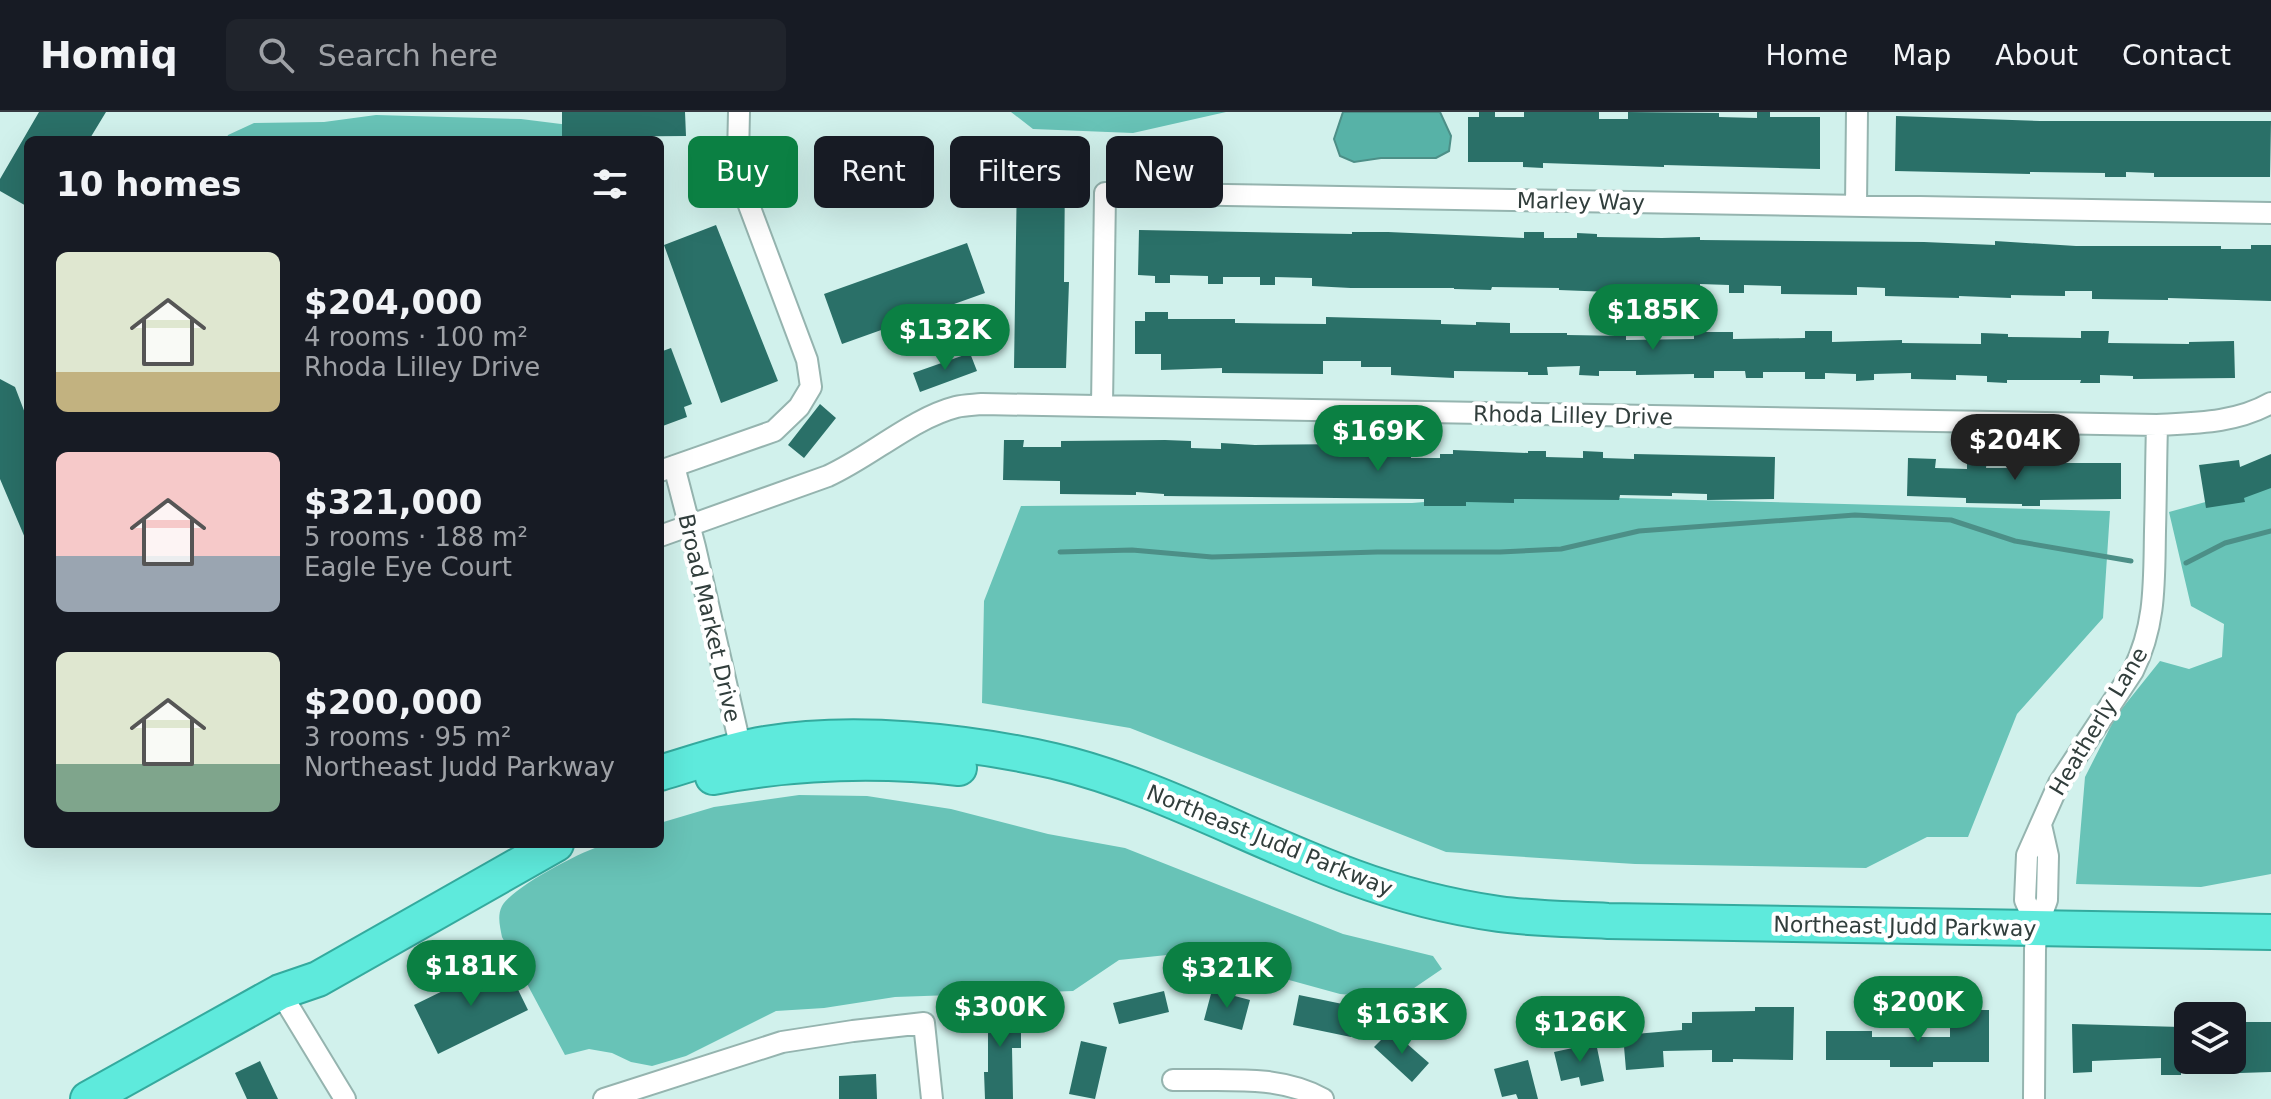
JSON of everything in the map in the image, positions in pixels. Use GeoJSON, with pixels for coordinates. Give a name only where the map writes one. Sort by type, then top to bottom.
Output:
{"type":"FeatureCollection","features":[{"type":"Feature","properties":{"kind":"highway","name":"Northeast Judd Parkway"},"geometry":{"type":"LineString","coordinates":[[664,793],[710,778],[743,760],[763,744],[815,737],[951,744],[1056,762],[1120,781],[1353,877],[1399,892],[1500,914],[2036,938],[2271,954]]}},
{"type":"Feature","properties":{"kind":"highway","name":"Northeast Judd Parkway"},"geometry":{"type":"LineString","coordinates":[[664,772],[743,760]]}},
{"type":"Feature","properties":{"kind":"highway"},"geometry":{"type":"LineString","coordinates":[[280,992],[305,969],[513,848]]}},
{"type":"Feature","properties":{"kind":"highway"},"geometry":{"type":"LineString","coordinates":[[88,1099],[280,992],[318,979],[549,848]]}},
{"type":"Feature","properties":{"kind":"highway","name":"Northeast Judd Parkway"},"geometry":{"type":"LineString","coordinates":[[2036,938],[2271,932]]}},
{"type":"Feature","properties":{"kind":"street"},"geometry":{"type":"LineString","coordinates":[[667,469],[774,431],[799,407],[811,387],[807,360],[744,192],[738,157],[739,112]]}},
{"type":"Feature","properties":{"kind":"street"},"geometry":{"type":"LineString","coordinates":[[1856,205],[1857,112]]}},
{"type":"Feature","properties":{"kind":"street","name":"Marley Way"},"geometry":{"type":"LineString","coordinates":[[1102,406],[1105,193],[2271,213]]}},
{"type":"Feature","properties":{"kind":"street","name":"Rhoda Lilley Drive"},"geometry":{"type":"LineString","coordinates":[[664,535],[851,466],[936,414],[959,406],[982,404],[2157,425],[2209,423],[2242,416],[2271,403]]}},
{"type":"Feature","properties":{"kind":"street","name":"Heatherly Lane"},"geometry":{"type":"LineString","coordinates":[[2034,1099],[2036,938],[2047,900],[2048,856],[2041,825],[2059,783],[2143,652],[2154,594],[2157,425]]}},
{"type":"Feature","properties":{"kind":"street","name":"Broad Market Drive"},"geometry":{"type":"LineString","coordinates":[[667,469],[689,526],[743,760]]}},
{"type":"Feature","properties":{"kind":"street"},"geometry":{"type":"LineString","coordinates":[[280,992],[345,1099]]}},
{"type":"Feature","properties":{"kind":"street"},"geometry":{"type":"LineString","coordinates":[[604,1099],[782,1042],[924,1023],[932,1099]]}},
{"type":"Feature","properties":{"kind":"street"},"geometry":{"type":"LineString","coordinates":[[1173,1080],[1287,1085],[1323,1099]]}},
{"type":"Feature","properties":{"kind":"shaded area"},"geometry":{"type":"Polygon","coordinates":[[[1011,112],[1226,112],[1133,133],[1033,129],[1011,112]]]}},
{"type":"Feature","properties":{"kind":"shaded area"},"geometry":{"type":"Polygon","coordinates":[[[1343,112],[1440,112],[1451,136],[1449,151],[1436,158],[1381,158],[1354,162],[1340,156],[1334,139],[1343,112]]]}},
{"type":"Feature","properties":{"kind":"shaded area"},"geometry":{"type":"Polygon","coordinates":[[[376,115],[521,119],[601,129],[601,136],[228,136],[254,123],[324,122],[376,115]]]}},
{"type":"Feature","properties":{"kind":"shaded area"},"geometry":{"type":"Polygon","coordinates":[[[2271,484],[2271,874],[2201,887],[2076,884],[2085,777],[2116,716],[2160,661],[2189,669],[2222,657],[2224,624],[2191,606],[2169,512],[2271,484]]]}},
{"type":"Feature","properties":{"kind":"shaded area"},"geometry":{"type":"Polygon","coordinates":[[[1509,495],[2110,511],[2103,618],[2017,714],[1968,837],[1927,837],[1866,868],[1635,864],[1446,852],[1130,728],[982,703],[984,601],[1021,506],[1412,503],[1509,495]]]}},
{"type":"Feature","properties":{"kind":"shaded area"},"geometry":{"type":"Polygon","coordinates":[[[799,795],[867,796],[951,809],[1048,834],[1125,848],[1343,934],[1433,956],[1442,969],[1398,999],[1340,994],[1234,965],[1167,955],[1119,960],[1073,991],[895,997],[824,1008],[776,1011],[686,1056],[652,1066],[589,1049],[565,1055],[502,937],[499,921],[502,906],[519,889],[548,871],[596,848],[664,848],[664,822],[714,807],[799,795]]]}},
{"type":"Feature","properties":{"kind":"building"},"geometry":{"type":"Polygon","coordinates":[[[39,112],[106,112],[91,136],[25,136],[39,112]]]}},
{"type":"Feature","properties":{"kind":"building"},"geometry":{"type":"Polygon","coordinates":[[[562,112],[685,112],[686,136],[562,136],[562,112]]]}},
{"type":"Feature","properties":{"kind":"building"},"geometry":{"type":"Polygon","coordinates":[[[1479,112],[1495,112],[1495,117],[1524,117],[1524,112],[1599,112],[1599,119],[1628,119],[1628,112],[1719,113],[1719,117],[1757,118],[1757,112],[1770,112],[1770,117],[1820,117],[1820,169],[1543,163],[1543,168],[1523,167],[1523,162],[1468,162],[1468,117],[1479,117],[1479,112]]]}},
{"type":"Feature","properties":{"kind":"building"},"geometry":{"type":"Polygon","coordinates":[[[1896,116],[2040,121],[2271,121],[2270,177],[2154,177],[2154,173],[2126,172],[2126,177],[2105,177],[2105,173],[1895,171],[1896,116]]]}},
{"type":"Feature","properties":{"kind":"building"},"geometry":{"type":"Polygon","coordinates":[[[24,138],[24,205],[0,191],[0,179],[24,138]]]}},
{"type":"Feature","properties":{"kind":"building"},"geometry":{"type":"Polygon","coordinates":[[[1016,208],[1065,208],[1064,282],[1069,282],[1066,368],[1014,368],[1016,208]]]}},
{"type":"Feature","properties":{"kind":"building"},"geometry":{"type":"Polygon","coordinates":[[[716,225],[778,381],[721,403],[664,245],[716,225]]]}},
{"type":"Feature","properties":{"kind":"building"},"geometry":{"type":"Polygon","coordinates":[[[1139,230],[1388,232],[1524,238],[1524,232],[1544,232],[1544,238],[1577,238],[1577,233],[1597,234],[1597,237],[1700,237],[1700,240],[1995,245],[1995,241],[2076,246],[2221,246],[2221,249],[2271,245],[2271,301],[2092,299],[2092,291],[2065,291],[2065,296],[2011,295],[2011,298],[1885,296],[1885,288],[1857,287],[1857,295],[1781,294],[1781,286],[1744,285],[1744,293],[1729,293],[1729,285],[1700,284],[1700,293],[1492,287],[1491,290],[1351,288],[1312,286],[1312,278],[1275,277],[1275,285],[1260,285],[1260,277],[1223,277],[1223,284],[1208,284],[1208,276],[1170,275],[1170,283],[1155,283],[1155,276],[1138,275],[1139,230]]]}},
{"type":"Feature","properties":{"kind":"building"},"geometry":{"type":"Polygon","coordinates":[[[967,243],[985,293],[842,344],[824,294],[967,243]]]}},
{"type":"Feature","properties":{"kind":"building"},"geometry":{"type":"Polygon","coordinates":[[[1145,312],[1168,312],[1168,319],[1235,319],[1235,323],[1326,324],[1326,317],[1441,320],[1441,324],[1510,323],[1510,333],[1626,336],[1626,340],[1694,339],[1694,332],[1733,332],[1733,339],[1805,338],[1805,331],[1832,331],[1832,342],[1902,340],[1902,343],[1981,344],[1981,333],[2008,334],[2008,337],[2081,338],[2081,331],[2109,331],[2108,343],[2234,341],[2235,378],[2133,379],[2133,376],[2100,375],[2100,383],[2007,380],[2007,383],[1987,382],[1987,376],[1956,375],[1956,380],[1911,379],[1911,373],[1874,374],[1874,380],[1856,381],[1856,374],[1825,373],[1825,379],[1805,379],[1805,372],[1763,372],[1763,378],[1746,378],[1745,371],[1714,371],[1714,378],[1694,378],[1694,374],[1636,375],[1636,371],[1599,371],[1599,376],[1579,375],[1580,366],[1547,367],[1548,375],[1454,371],[1454,378],[1391,375],[1391,367],[1361,367],[1361,361],[1323,361],[1323,374],[1222,373],[1222,368],[1161,370],[1161,354],[1135,354],[1135,321],[1145,321],[1145,312]]]}},
{"type":"Feature","properties":{"kind":"building"},"geometry":{"type":"Polygon","coordinates":[[[671,348],[692,404],[684,407],[687,417],[664,426],[664,351],[671,348]]]}},
{"type":"Feature","properties":{"kind":"building"},"geometry":{"type":"Polygon","coordinates":[[[970,353],[977,371],[920,392],[913,373],[970,353]]]}},
{"type":"Feature","properties":{"kind":"building"},"geometry":{"type":"Polygon","coordinates":[[[0,379],[15,387],[24,411],[24,536],[0,479],[0,379]]]}},
{"type":"Feature","properties":{"kind":"building"},"geometry":{"type":"Polygon","coordinates":[[[820,404],[836,418],[804,458],[788,445],[820,404]]]}},
{"type":"Feature","properties":{"kind":"building"},"geometry":{"type":"Polygon","coordinates":[[[1004,440],[1024,440],[1023,447],[1061,447],[1061,441],[1165,440],[1191,441],[1191,448],[1221,449],[1221,443],[1348,444],[1347,450],[1377,450],[1377,445],[1411,446],[1411,458],[1440,458],[1440,454],[1453,454],[1453,450],[1546,451],[1546,457],[1583,458],[1583,451],[1603,452],[1603,458],[1634,459],[1634,454],[1775,457],[1774,499],[1707,500],[1707,494],[1672,493],[1672,496],[1620,495],[1619,500],[1514,499],[1514,503],[1466,502],[1466,506],[1424,506],[1424,499],[1164,496],[1136,492],[1136,495],[1060,494],[1060,481],[1003,480],[1004,440]]]}},
{"type":"Feature","properties":{"kind":"building"},"geometry":{"type":"Polygon","coordinates":[[[2271,454],[2271,488],[2244,498],[2245,502],[2206,508],[2199,465],[2239,460],[2240,467],[2271,454]]]}},
{"type":"Feature","properties":{"kind":"building"},"geometry":{"type":"Polygon","coordinates":[[[1908,458],[1936,459],[1935,468],[1967,469],[1967,458],[1987,459],[1986,468],[2021,468],[2021,463],[2121,463],[2121,499],[2040,500],[2040,506],[2022,506],[1966,503],[1966,498],[1907,496],[1908,458]]]}},
{"type":"Feature","properties":{"kind":"building"},"geometry":{"type":"Polygon","coordinates":[[[504,961],[528,1010],[438,1054],[414,1005],[504,961]]]}},
{"type":"Feature","properties":{"kind":"building"},"geometry":{"type":"Polygon","coordinates":[[[1212,990],[1250,1000],[1242,1030],[1204,1020],[1212,990]]]}},
{"type":"Feature","properties":{"kind":"building"},"geometry":{"type":"Polygon","coordinates":[[[1164,991],[1169,1012],[1119,1024],[1113,1003],[1164,991]]]}},
{"type":"Feature","properties":{"kind":"building"},"geometry":{"type":"Polygon","coordinates":[[[1299,995],[1357,1007],[1351,1037],[1293,1025],[1299,995]]]}},
{"type":"Feature","properties":{"kind":"building"},"geometry":{"type":"Polygon","coordinates":[[[1755,1007],[1794,1007],[1793,1060],[1733,1059],[1733,1062],[1712,1062],[1712,1050],[1663,1051],[1664,1067],[1626,1070],[1623,1035],[1682,1030],[1682,1023],[1692,1023],[1692,1012],[1755,1011],[1755,1007]]]}},
{"type":"Feature","properties":{"kind":"building"},"geometry":{"type":"Polygon","coordinates":[[[975,1008],[1021,1008],[1021,1048],[1012,1048],[1013,1099],[985,1099],[988,1027],[975,1027],[975,1008]]]}},
{"type":"Feature","properties":{"kind":"building"},"geometry":{"type":"Polygon","coordinates":[[[1950,1010],[1989,1010],[1989,1062],[1933,1062],[1933,1067],[1890,1067],[1890,1060],[1826,1060],[1826,1031],[1872,1031],[1872,1037],[1950,1037],[1950,1010]]]}},
{"type":"Feature","properties":{"kind":"building"},"geometry":{"type":"Polygon","coordinates":[[[2246,1022],[2271,1022],[2271,1072],[2246,1073],[2246,1022]]]}},
{"type":"Feature","properties":{"kind":"building"},"geometry":{"type":"Polygon","coordinates":[[[2072,1024],[2174,1027],[2174,1074],[2181,1075],[2161,1075],[2161,1058],[2092,1061],[2092,1072],[2073,1073],[2072,1024]]]}},
{"type":"Feature","properties":{"kind":"building"},"geometry":{"type":"Polygon","coordinates":[[[1391,1030],[1429,1063],[1412,1082],[1374,1047],[1391,1030]]]}},
{"type":"Feature","properties":{"kind":"building"},"geometry":{"type":"Polygon","coordinates":[[[1081,1041],[1107,1047],[1095,1099],[1069,1094],[1081,1041]]]}},
{"type":"Feature","properties":{"kind":"building"},"geometry":{"type":"Polygon","coordinates":[[[1596,1043],[1604,1081],[1581,1086],[1579,1077],[1561,1081],[1554,1052],[1596,1043]]]}},
{"type":"Feature","properties":{"kind":"building"},"geometry":{"type":"Polygon","coordinates":[[[1528,1060],[1538,1099],[1518,1099],[1516,1094],[1502,1097],[1494,1069],[1528,1060]]]}},
{"type":"Feature","properties":{"kind":"building"},"geometry":{"type":"Polygon","coordinates":[[[260,1061],[278,1099],[247,1099],[235,1073],[260,1061]]]}},
{"type":"Feature","properties":{"kind":"building"},"geometry":{"type":"Polygon","coordinates":[[[876,1074],[877,1099],[839,1099],[839,1076],[876,1074]]]}},
{"type":"Feature","properties":{"kind":"waterway"},"geometry":{"type":"LineString","coordinates":[[1060,552],[1132,550],[1212,557],[1500,552],[1561,549],[1639,531],[1855,515],[1951,520],[2015,541],[2131,561]]}},
{"type":"Feature","properties":{"kind":"waterway"},"geometry":{"type":"LineString","coordinates":[[2186,563],[2225,543],[2271,531]]}}]}
